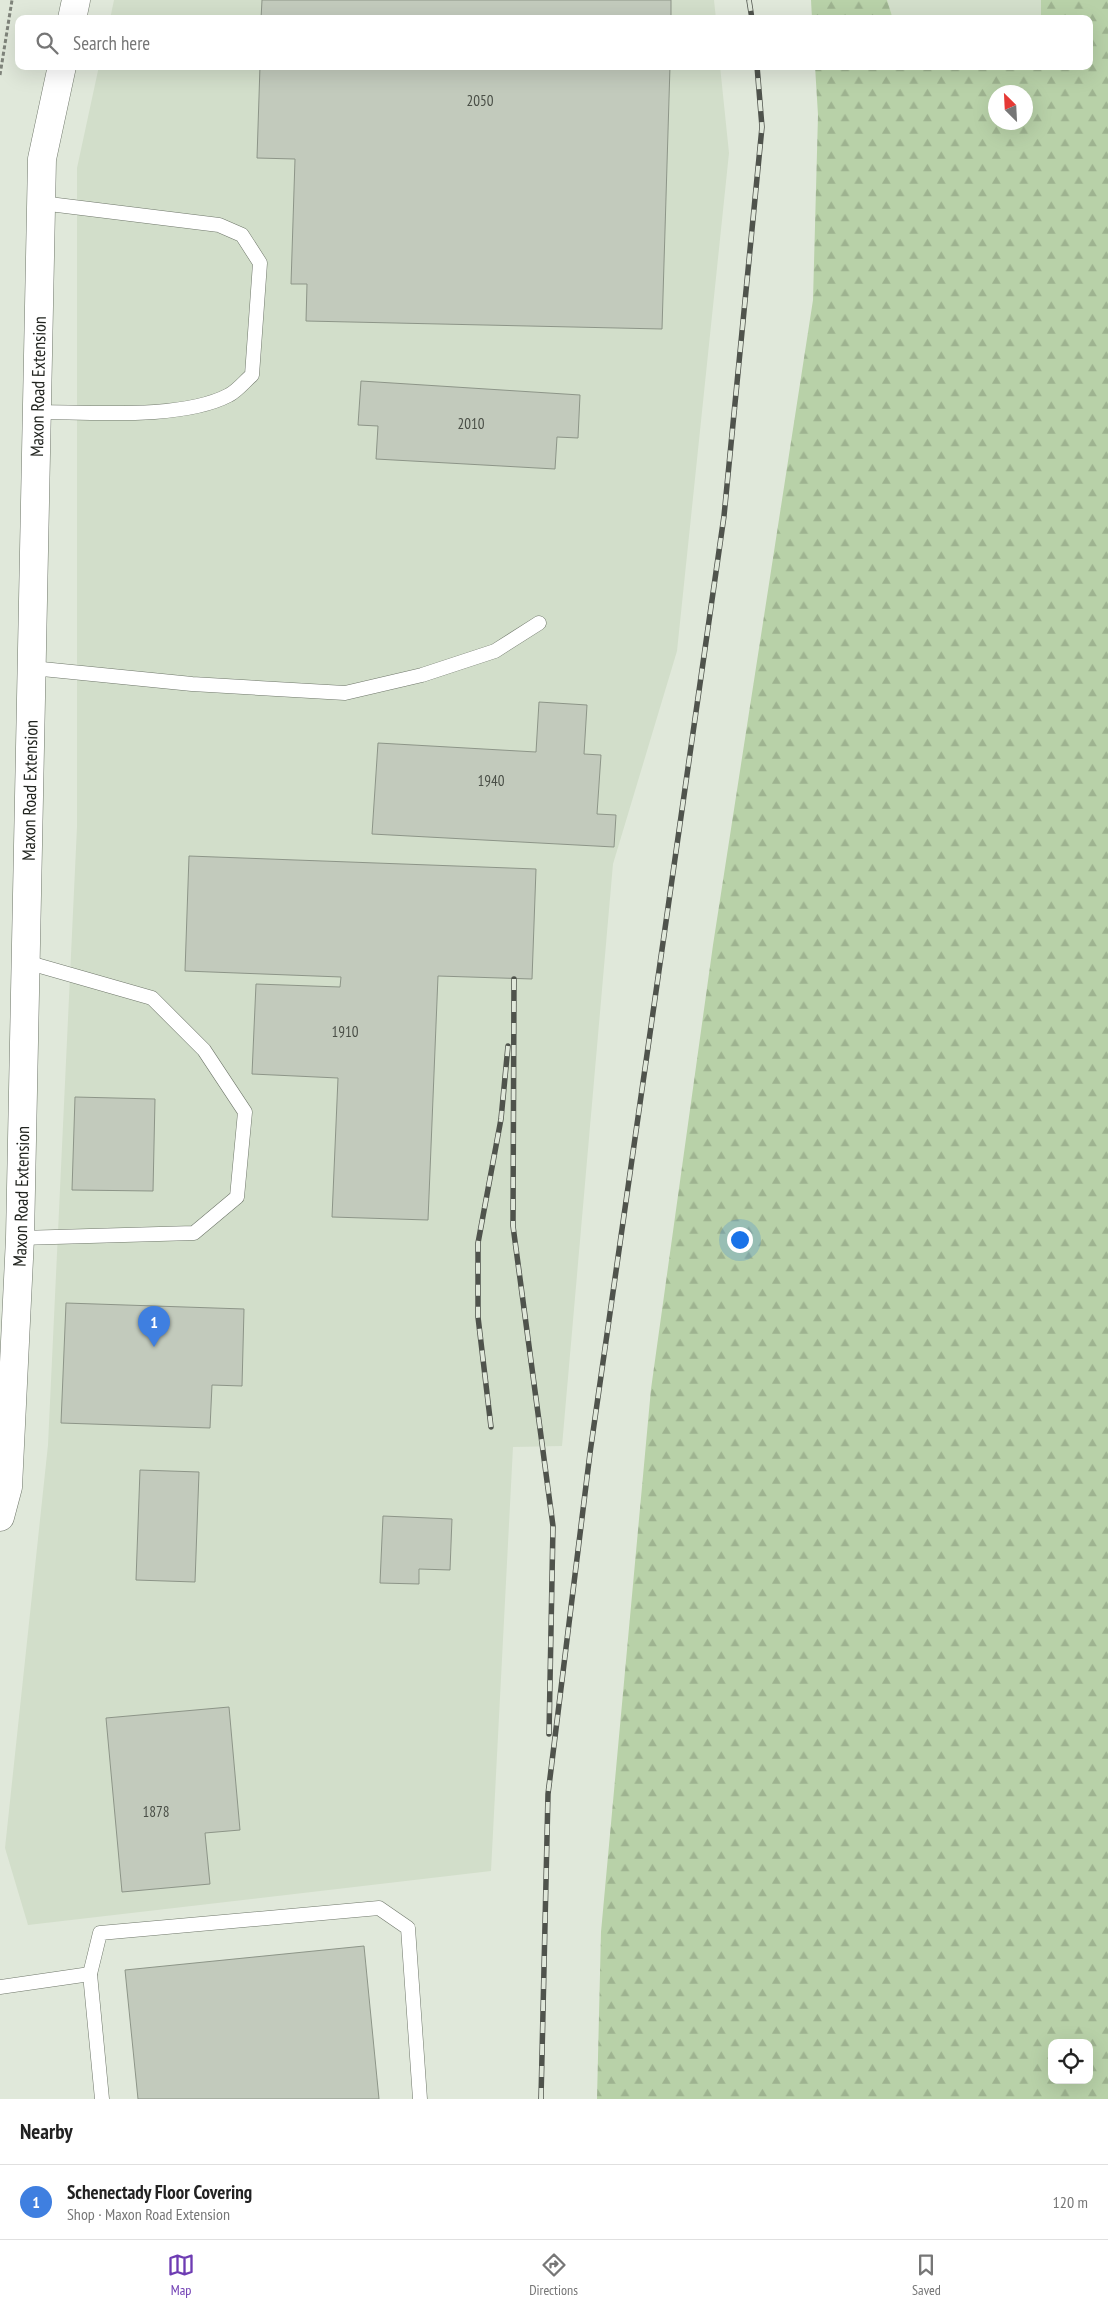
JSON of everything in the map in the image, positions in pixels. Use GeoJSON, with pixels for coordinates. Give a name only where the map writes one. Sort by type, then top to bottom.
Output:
{"type":"FeatureCollection","features":[{"type":"Feature","properties":{"kind":"street"},"geometry":{"type":"LineString","coordinates":[[73,15],[76,0]]}},
{"type":"Feature","properties":{"kind":"street","name":"Maxon Road Extension"},"geometry":{"type":"LineString","coordinates":[[0,1517],[8,1487],[20,1238],[42,159],[61,70]]}},
{"type":"Feature","properties":{"kind":"lane"},"geometry":{"type":"LineString","coordinates":[[37,412],[158,412],[196,406],[230,395],[252,375],[260,264],[242,235],[219,225],[41,203]]}},
{"type":"Feature","properties":{"kind":"lane"},"geometry":{"type":"LineString","coordinates":[[32,668],[192,684],[345,693],[422,675],[495,651],[539,623]]}},
{"type":"Feature","properties":{"kind":"lane"},"geometry":{"type":"LineString","coordinates":[[20,1238],[194,1233],[237,1197],[245,1112],[204,1050],[152,998],[26,962]]}},
{"type":"Feature","properties":{"kind":"lane"},"geometry":{"type":"LineString","coordinates":[[102,2099],[90,1974],[100,1933],[378,1908],[408,1928],[420,2099]]}},
{"type":"Feature","properties":{"kind":"lane"},"geometry":{"type":"LineString","coordinates":[[0,1987],[90,1974]]}},
{"type":"Feature","properties":{"kind":"path"},"geometry":{"type":"LineString","coordinates":[[0,75],[12,0]]}},
{"type":"Feature","properties":{"kind":"shaded area"},"geometry":{"type":"Polygon","coordinates":[[[114,0],[714,0],[716,15],[111,15],[114,0]]]}},
{"type":"Feature","properties":{"kind":"shaded area"},"geometry":{"type":"Polygon","coordinates":[[[887,0],[1041,0],[1041,15],[892,15],[887,0]]]}},
{"type":"Feature","properties":{"kind":"shaded area"},"geometry":{"type":"Polygon","coordinates":[[[98,70],[720,70],[729,153],[677,651],[613,864],[562,1446],[513,1447],[491,1871],[28,1925],[5,1848],[48,1445],[77,827],[77,168],[98,70]]]}},
{"type":"Feature","properties":{"kind":"green space"},"geometry":{"type":"Polygon","coordinates":[[[811,0],[887,0],[892,15],[812,15],[811,0]]]}},
{"type":"Feature","properties":{"kind":"green space"},"geometry":{"type":"Polygon","coordinates":[[[1041,0],[1108,0],[1108,2099],[597,2099],[601,1932],[651,1389],[713,945],[813,300],[818,115],[815,70],[1093,70],[1093,15],[1041,15],[1041,0]]]}},
{"type":"Feature","properties":{"kind":"building"},"geometry":{"type":"Polygon","coordinates":[[[262,0],[671,0],[671,15],[261,15],[262,0]]]}},
{"type":"Feature","properties":{"kind":"building"},"geometry":{"type":"Polygon","coordinates":[[[260,70],[670,70],[662,329],[306,321],[307,284],[291,284],[295,159],[257,158],[260,70]]]}},
{"type":"Feature","properties":{"kind":"building"},"geometry":{"type":"Polygon","coordinates":[[[361,381],[580,395],[578,438],[557,437],[555,469],[376,459],[378,426],[358,425],[361,381]]]}},
{"type":"Feature","properties":{"kind":"building"},"geometry":{"type":"Polygon","coordinates":[[[539,702],[587,705],[584,754],[601,755],[597,814],[616,815],[614,847],[372,834],[378,743],[536,752],[539,702]]]}},
{"type":"Feature","properties":{"kind":"building"},"geometry":{"type":"Polygon","coordinates":[[[189,856],[536,869],[532,979],[438,976],[428,1220],[332,1217],[338,1078],[252,1074],[256,984],[340,987],[341,977],[185,971],[189,856]]]}},
{"type":"Feature","properties":{"kind":"building"},"geometry":{"type":"Polygon","coordinates":[[[75,1097],[155,1099],[153,1191],[72,1190],[75,1097]]]}},
{"type":"Feature","properties":{"kind":"building"},"geometry":{"type":"Polygon","coordinates":[[[66,1303],[244,1309],[242,1386],[212,1385],[210,1428],[61,1423],[66,1303]]]}},
{"type":"Feature","properties":{"kind":"building"},"geometry":{"type":"Polygon","coordinates":[[[140,1470],[199,1472],[195,1582],[136,1580],[140,1470]]]}},
{"type":"Feature","properties":{"kind":"building"},"geometry":{"type":"Polygon","coordinates":[[[383,1516],[452,1519],[450,1570],[419,1569],[419,1584],[380,1583],[383,1516]]]}},
{"type":"Feature","properties":{"kind":"building"},"geometry":{"type":"Polygon","coordinates":[[[229,1707],[240,1830],[205,1833],[210,1884],[122,1892],[106,1718],[229,1707]]]}},
{"type":"Feature","properties":{"kind":"building"},"geometry":{"type":"Polygon","coordinates":[[[364,1946],[379,2099],[138,2099],[125,1970],[364,1946]]]}},
{"type":"Feature","properties":{"kind":"railway"},"geometry":{"type":"LineString","coordinates":[[749,0],[751,15]]}},
{"type":"Feature","properties":{"kind":"railway"},"geometry":{"type":"LineString","coordinates":[[541,2099],[548,1794],[590,1453],[724,516],[762,127],[757,70]]}},
{"type":"Feature","properties":{"kind":"railway"},"geometry":{"type":"LineString","coordinates":[[514,979],[513,1226],[553,1526],[549,1734]]}},
{"type":"Feature","properties":{"kind":"railway"},"geometry":{"type":"LineString","coordinates":[[491,1427],[478,1317],[478,1243],[501,1119],[508,1046]]}},
{"type":"Feature","properties":{"kind":"place","name":"Schenectady Floor Covering"},"geometry":{"type":"Point","coordinates":[154,1347]}}]}
